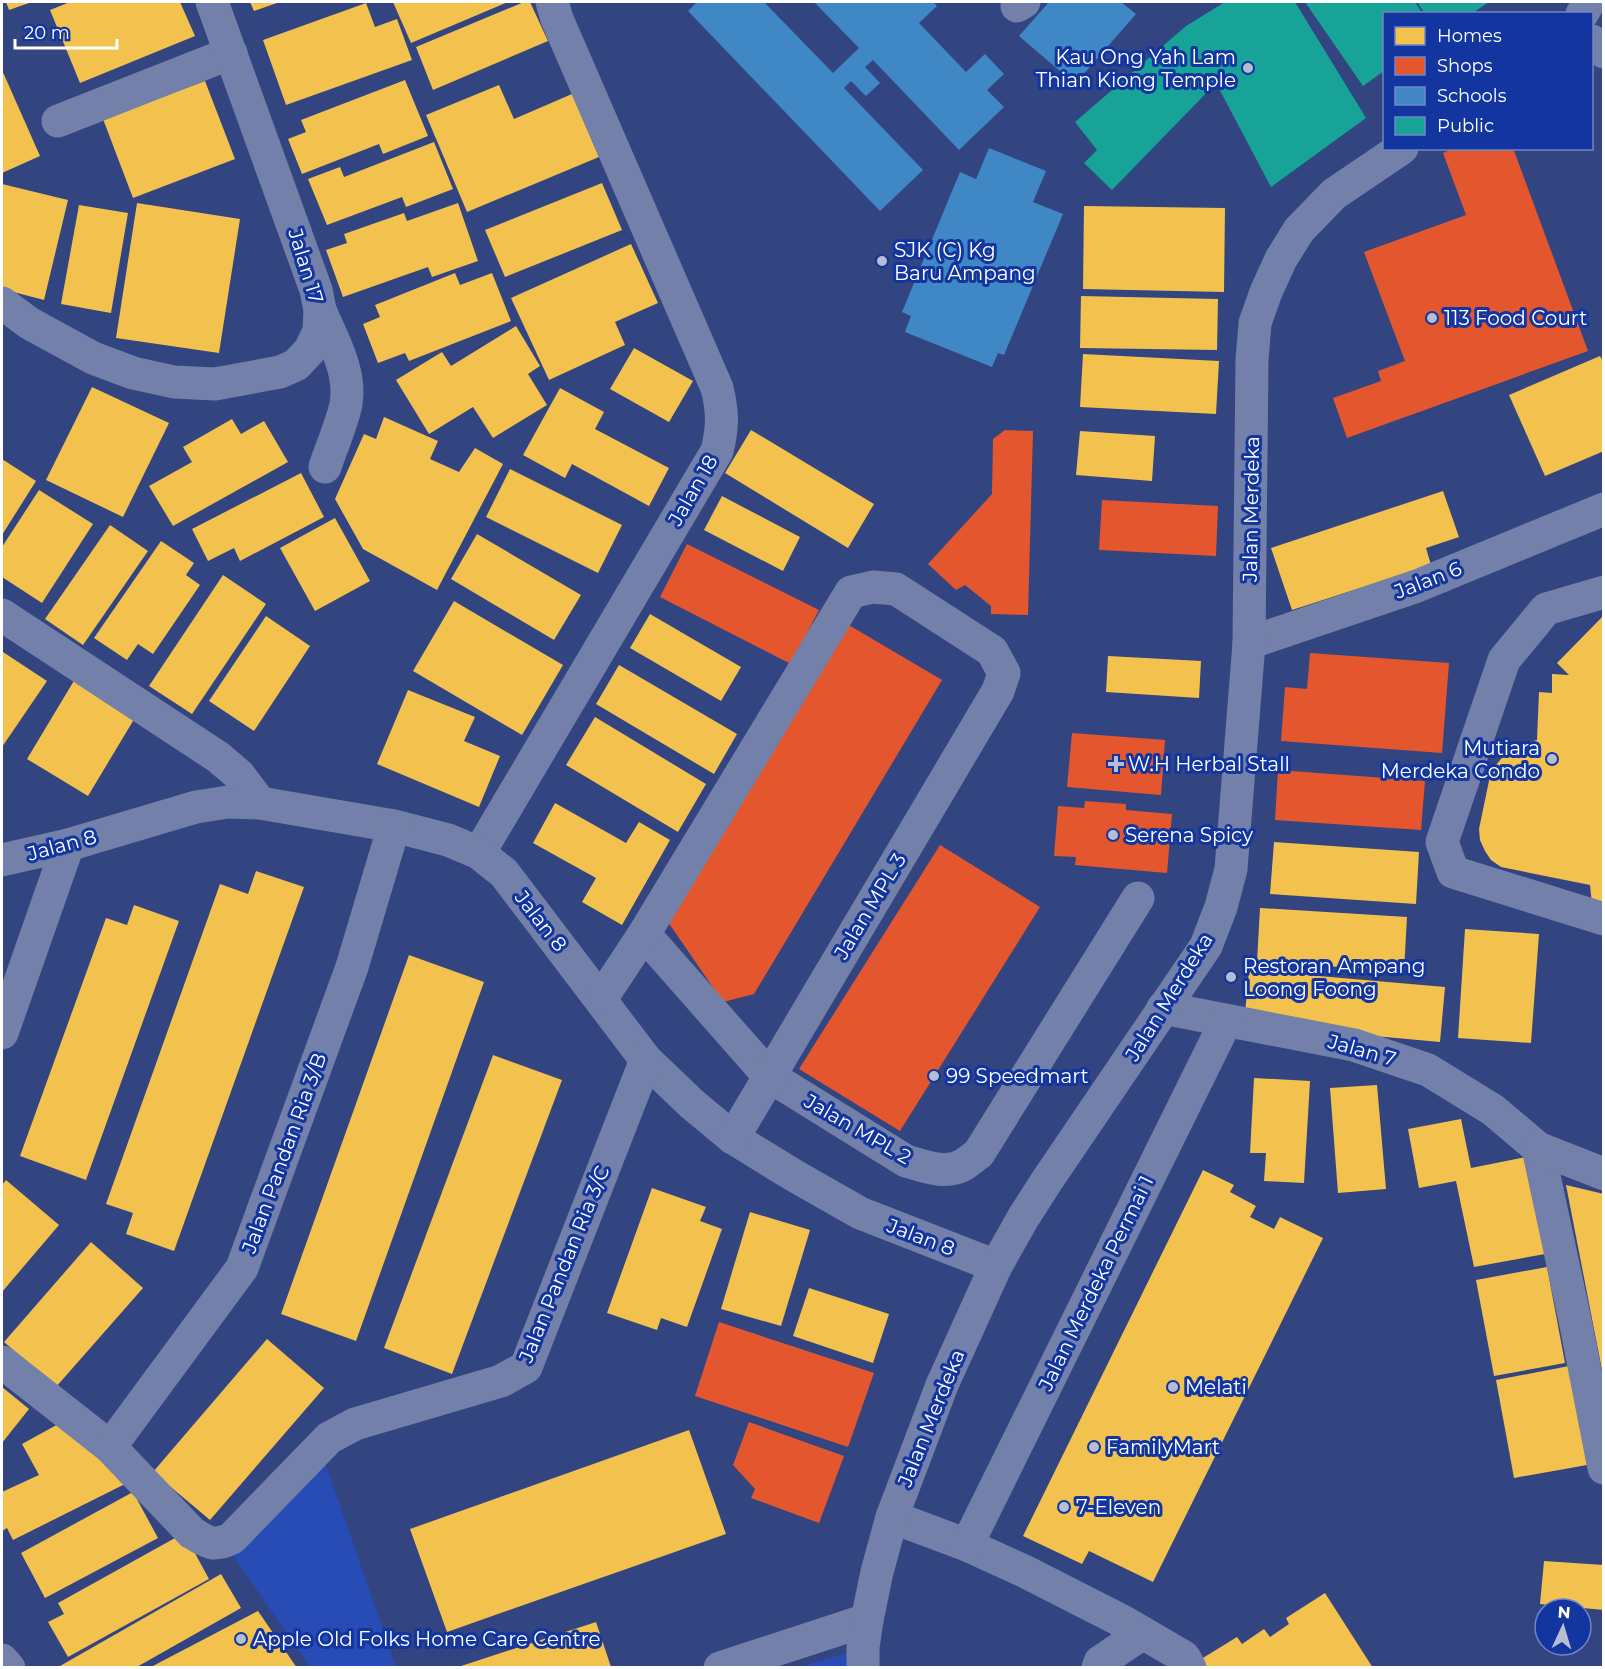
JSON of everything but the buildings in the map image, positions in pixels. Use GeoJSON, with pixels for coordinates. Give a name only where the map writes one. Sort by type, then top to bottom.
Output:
{"type":"FeatureCollection","features":[{"type":"Feature","properties":{"kind":"street","name":"Jalan 17"},"geometry":{"type":"LineString","coordinates":[[2,303],[29,324],[93,358],[133,373],[174,382],[215,384],[280,372],[296,365],[310,350],[319,331],[320,310],[316,290],[212,2]]}},
{"type":"Feature","properties":{"kind":"street","name":"Jalan 18"},"geometry":{"type":"LineString","coordinates":[[479,853],[717,451],[722,430],[722,408],[717,388],[557,19],[552,2]]}},
{"type":"Feature","properties":{"kind":"street"},"geometry":{"type":"LineString","coordinates":[[58,121],[231,53]]}},
{"type":"Feature","properties":{"kind":"street","name":"Jalan Merdeka"},"geometry":{"type":"LineString","coordinates":[[863,1668],[867,1620],[892,1517],[942,1385],[996,1266],[1046,1182],[1206,946],[1221,907],[1231,869],[1249,643],[1252,360],[1255,323],[1281,259],[1299,230],[1334,194],[1399,150]]}},
{"type":"Feature","properties":{"kind":"street"},"geometry":{"type":"LineString","coordinates":[[320,310],[344,368],[347,386],[346,404],[325,467]]}},
{"type":"Feature","properties":{"kind":"street","name":"Jalan 6"},"geometry":{"type":"LineString","coordinates":[[1249,643],[1417,585],[1604,509]]}},
{"type":"Feature","properties":{"kind":"street","name":"Jalan MPL 3"},"geometry":{"type":"LineString","coordinates":[[644,934],[851,592],[873,587],[896,589],[992,651],[1004,673],[998,691],[733,1138]]}},
{"type":"Feature","properties":{"kind":"street"},"geometry":{"type":"LineString","coordinates":[[1604,592],[1546,609],[1504,660],[1442,842],[1453,872],[1604,919]]}},
{"type":"Feature","properties":{"kind":"street"},"geometry":{"type":"LineString","coordinates":[[2,615],[218,757],[239,775],[260,803]]}},
{"type":"Feature","properties":{"kind":"street","name":"Jalan 8"},"geometry":{"type":"LineString","coordinates":[[2,860],[68,845],[196,807],[228,802],[260,803],[394,826],[448,840],[479,853],[504,873],[646,1060],[692,1104],[733,1138],[860,1213],[996,1266]]}},
{"type":"Feature","properties":{"kind":"street","name":"Jalan Pandan Ria 3/B"},"geometry":{"type":"LineString","coordinates":[[110,1447],[242,1268],[352,967],[394,826]]}},
{"type":"Feature","properties":{"kind":"street"},"geometry":{"type":"LineString","coordinates":[[2,1033],[68,845]]}},
{"type":"Feature","properties":{"kind":"street","name":"Jalan MPL 2"},"geometry":{"type":"LineString","coordinates":[[644,934],[769,1076],[906,1161],[944,1170],[961,1166],[979,1153],[1138,898]]}},
{"type":"Feature","properties":{"kind":"street"},"geometry":{"type":"LineString","coordinates":[[601,999],[644,934]]}},
{"type":"Feature","properties":{"kind":"street","name":"Jalan 7"},"geometry":{"type":"LineString","coordinates":[[1163,1008],[1354,1045],[1428,1070],[1493,1110],[1538,1148],[1604,1174]]}},
{"type":"Feature","properties":{"kind":"street","name":"Jalan Merdeka Permai 1"},"geometry":{"type":"LineString","coordinates":[[967,1545],[1226,1021]]}},
{"type":"Feature","properties":{"kind":"street","name":"Jalan Pandan Ria 3/C"},"geometry":{"type":"LineString","coordinates":[[2,1362],[110,1447],[192,1533],[208,1543],[221,1543],[232,1538],[329,1438],[355,1424],[501,1381],[526,1367],[646,1060]]}},
{"type":"Feature","properties":{"kind":"street"},"geometry":{"type":"LineString","coordinates":[[1538,1148],[1604,1468]]}},
{"type":"Feature","properties":{"kind":"street"},"geometry":{"type":"LineString","coordinates":[[892,1517],[967,1545],[1026,1572],[1143,1633],[1184,1657],[1190,1668]]}},
{"type":"Feature","properties":{"kind":"street"},"geometry":{"type":"LineString","coordinates":[[720,1668],[867,1620]]}},
{"type":"Feature","properties":{"kind":"street"},"geometry":{"type":"LineString","coordinates":[[1098,1668],[1100,1662],[1143,1633]]}},
{"type":"Feature","properties":{"kind":"street"},"geometry":{"type":"LineString","coordinates":[[2,1659],[9,1668]]}},
{"type":"Feature","properties":{"kind":"shaded area"},"geometry":{"type":"Polygon","coordinates":[[[322,1454],[396,1667],[310,1667],[232,1554],[322,1454]]]}},
{"type":"Feature","properties":{"kind":"shaded area"},"geometry":{"type":"Polygon","coordinates":[[[851,1652],[854,1668],[795,1668],[851,1652]]]}},
{"type":"Feature","properties":{"kind":"place","name":"Kau Ong Yah Lam Thian Kiong Temple"},"geometry":{"type":"Point","coordinates":[1248,68]}},
{"type":"Feature","properties":{"kind":"place","name":"SJK (C) Kg Baru Ampang"},"geometry":{"type":"Point","coordinates":[882,261]}},
{"type":"Feature","properties":{"kind":"place","name":"113 Food Court"},"geometry":{"type":"Point","coordinates":[1432,318]}},
{"type":"Feature","properties":{"kind":"place","name":"Mutiara Merdeka Condo"},"geometry":{"type":"Point","coordinates":[1552,759]}},
{"type":"Feature","properties":{"kind":"place","name":"W.H Herbal Stall"},"geometry":{"type":"Point","coordinates":[1116,764]}},
{"type":"Feature","properties":{"kind":"place","name":"Serena Spicy"},"geometry":{"type":"Point","coordinates":[1113,835]}},
{"type":"Feature","properties":{"kind":"place","name":"Restoran Ampang Loong Foong"},"geometry":{"type":"Point","coordinates":[1231,977]}},
{"type":"Feature","properties":{"kind":"place","name":"99 Speedmart"},"geometry":{"type":"Point","coordinates":[934,1076]}},
{"type":"Feature","properties":{"kind":"place","name":"Melati"},"geometry":{"type":"Point","coordinates":[1173,1387]}},
{"type":"Feature","properties":{"kind":"place","name":"FamilyMart"},"geometry":{"type":"Point","coordinates":[1094,1447]}},
{"type":"Feature","properties":{"kind":"place","name":"7-Eleven"},"geometry":{"type":"Point","coordinates":[1064,1507]}},
{"type":"Feature","properties":{"kind":"place","name":"Apple Old Folks Home Care Centre"},"geometry":{"type":"Point","coordinates":[241,1639]}}]}
